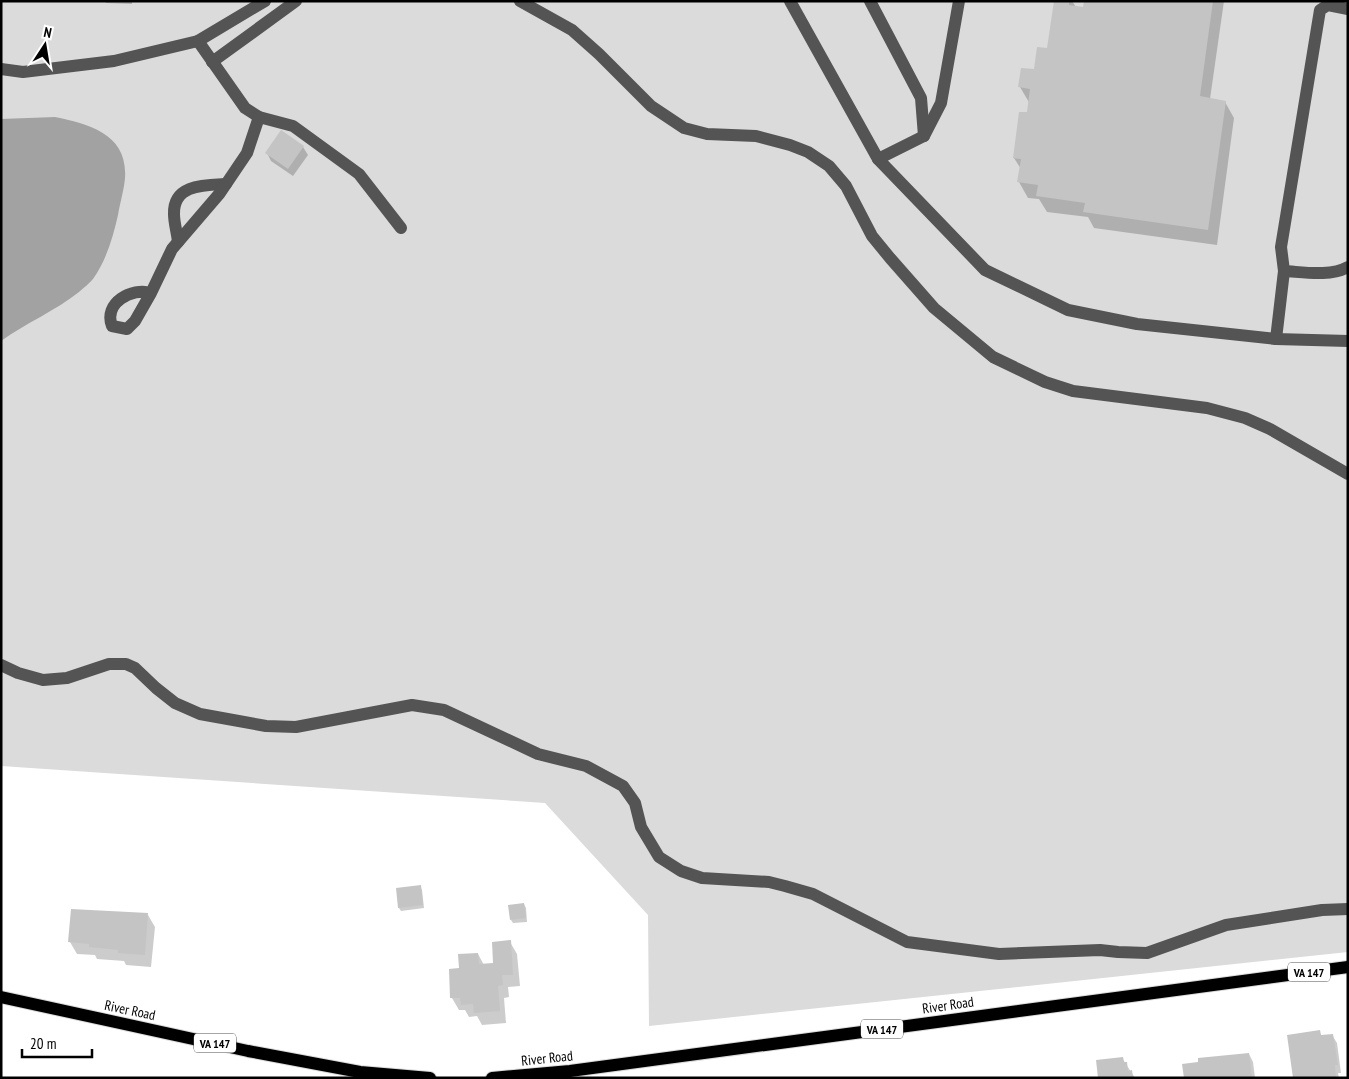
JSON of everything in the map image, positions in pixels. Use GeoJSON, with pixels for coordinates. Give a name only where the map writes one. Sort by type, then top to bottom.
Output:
{"type":"FeatureCollection","features":[{"type":"Feature","properties":{"kind":"main road","name":"River Road"},"geometry":{"type":"LineString","coordinates":[[492,1078],[570,1074],[1348,967]]}},
{"type":"Feature","properties":{"kind":"main road","name":"River Road"},"geometry":{"type":"LineString","coordinates":[[1,997],[245,1050],[360,1072],[430,1078]]}},
{"type":"Feature","properties":{"kind":"lane"},"geometry":{"type":"LineString","coordinates":[[1,69],[24,72],[114,61],[198,41],[265,1]]}},
{"type":"Feature","properties":{"kind":"lane"},"geometry":{"type":"LineString","coordinates":[[212,62],[296,1]]}},
{"type":"Feature","properties":{"kind":"lane"},"geometry":{"type":"LineString","coordinates":[[520,1],[572,30],[651,106],[684,128],[707,134],[764,138],[808,152],[829,166],[846,186],[872,236],[890,258],[934,308],[993,356],[1045,382],[1073,391],[1207,408],[1245,418],[1270,429],[1348,474]]}},
{"type":"Feature","properties":{"kind":"lane"},"geometry":{"type":"LineString","coordinates":[[790,1],[878,159],[985,270],[1068,310],[1137,324],[1276,339],[1348,341]]}},
{"type":"Feature","properties":{"kind":"lane"},"geometry":{"type":"LineString","coordinates":[[870,1],[921,98],[924,136]]}},
{"type":"Feature","properties":{"kind":"lane"},"geometry":{"type":"LineString","coordinates":[[878,159],[924,136],[941,103],[959,1]]}},
{"type":"Feature","properties":{"kind":"lane"},"geometry":{"type":"LineString","coordinates":[[1276,339],[1284,271],[1280,247],[1320,10],[1328,5],[1348,9]]}},
{"type":"Feature","properties":{"kind":"lane"},"geometry":{"type":"LineString","coordinates":[[198,41],[245,108],[259,117],[292,126],[358,174],[401,228]]}},
{"type":"Feature","properties":{"kind":"lane"},"geometry":{"type":"LineString","coordinates":[[151,293],[172,249],[226,184],[247,153],[259,117]]}},
{"type":"Feature","properties":{"kind":"lane"},"geometry":{"type":"LineString","coordinates":[[178,242],[174,212],[178,199],[183,192],[190,188],[226,184]]}},
{"type":"Feature","properties":{"kind":"lane"},"geometry":{"type":"LineString","coordinates":[[1284,271],[1310,273],[1341,271],[1348,267]]}},
{"type":"Feature","properties":{"kind":"lane"},"geometry":{"type":"LineString","coordinates":[[1,665],[18,673],[43,680],[67,678],[109,664],[126,664],[135,668],[175,703],[200,714],[266,726],[296,727],[412,705],[444,710],[538,754],[586,766],[623,786],[635,803],[640,827],[659,857],[681,871],[702,878],[769,882],[812,894],[908,942],[999,954],[1100,950],[1147,953],[1226,925],[1322,910],[1348,909]]}},
{"type":"Feature","properties":{"kind":"shaded area"},"geometry":{"type":"Polygon","coordinates":[[[1,1],[1348,1],[1348,952],[649,1026],[648,915],[545,803],[1,766],[1,1]]]}},
{"type":"Feature","properties":{"kind":"shaded area"},"geometry":{"type":"Polygon","coordinates":[[[55,117],[93,128],[113,141],[120,151],[124,163],[125,178],[116,223],[105,257],[98,272],[91,281],[70,299],[1,341],[1,119],[55,117]]]}},
{"type":"Feature","properties":{"kind":"building"},"geometry":{"type":"Polygon","coordinates":[[[1054,1],[1069,1],[1069,5],[1083,7],[1084,1],[1213,1],[1200,96],[1226,101],[1208,230],[1083,212],[1085,203],[1036,196],[1038,185],[1017,182],[1021,159],[1013,158],[1019,112],[1027,112],[1030,89],[1018,87],[1021,68],[1034,69],[1037,47],[1047,48],[1054,1]]]}},
{"type":"Feature","properties":{"kind":"building"},"geometry":{"type":"Polygon","coordinates":[[[281,130],[304,146],[288,169],[265,153],[281,130]]]}},
{"type":"Feature","properties":{"kind":"building"},"geometry":{"type":"Polygon","coordinates":[[[421,885],[423,905],[398,908],[396,888],[421,885]]]}},
{"type":"Feature","properties":{"kind":"building"},"geometry":{"type":"Polygon","coordinates":[[[524,903],[526,918],[510,920],[508,905],[524,903]]]}},
{"type":"Feature","properties":{"kind":"building"},"geometry":{"type":"Polygon","coordinates":[[[71,909],[148,913],[145,955],[118,953],[118,950],[89,947],[89,944],[68,942],[71,909]]]}},
{"type":"Feature","properties":{"kind":"building"},"geometry":{"type":"Polygon","coordinates":[[[511,940],[513,975],[502,975],[503,985],[498,986],[500,1011],[474,1013],[473,1004],[461,1005],[460,998],[450,998],[449,969],[459,968],[458,954],[478,953],[479,964],[493,963],[492,942],[511,940]]]}},
{"type":"Feature","properties":{"kind":"building"},"geometry":{"type":"Polygon","coordinates":[[[1320,1030],[1321,1035],[1333,1034],[1338,1065],[1335,1065],[1336,1077],[1293,1078],[1287,1035],[1320,1030]]]}},
{"type":"Feature","properties":{"kind":"building"},"geometry":{"type":"Polygon","coordinates":[[[1249,1053],[1252,1078],[1184,1078],[1182,1064],[1198,1062],[1198,1058],[1249,1053]]]}},
{"type":"Feature","properties":{"kind":"building"},"geometry":{"type":"Polygon","coordinates":[[[1123,1057],[1124,1062],[1127,1062],[1128,1071],[1132,1070],[1133,1078],[1098,1078],[1096,1060],[1123,1057]]]}}]}
